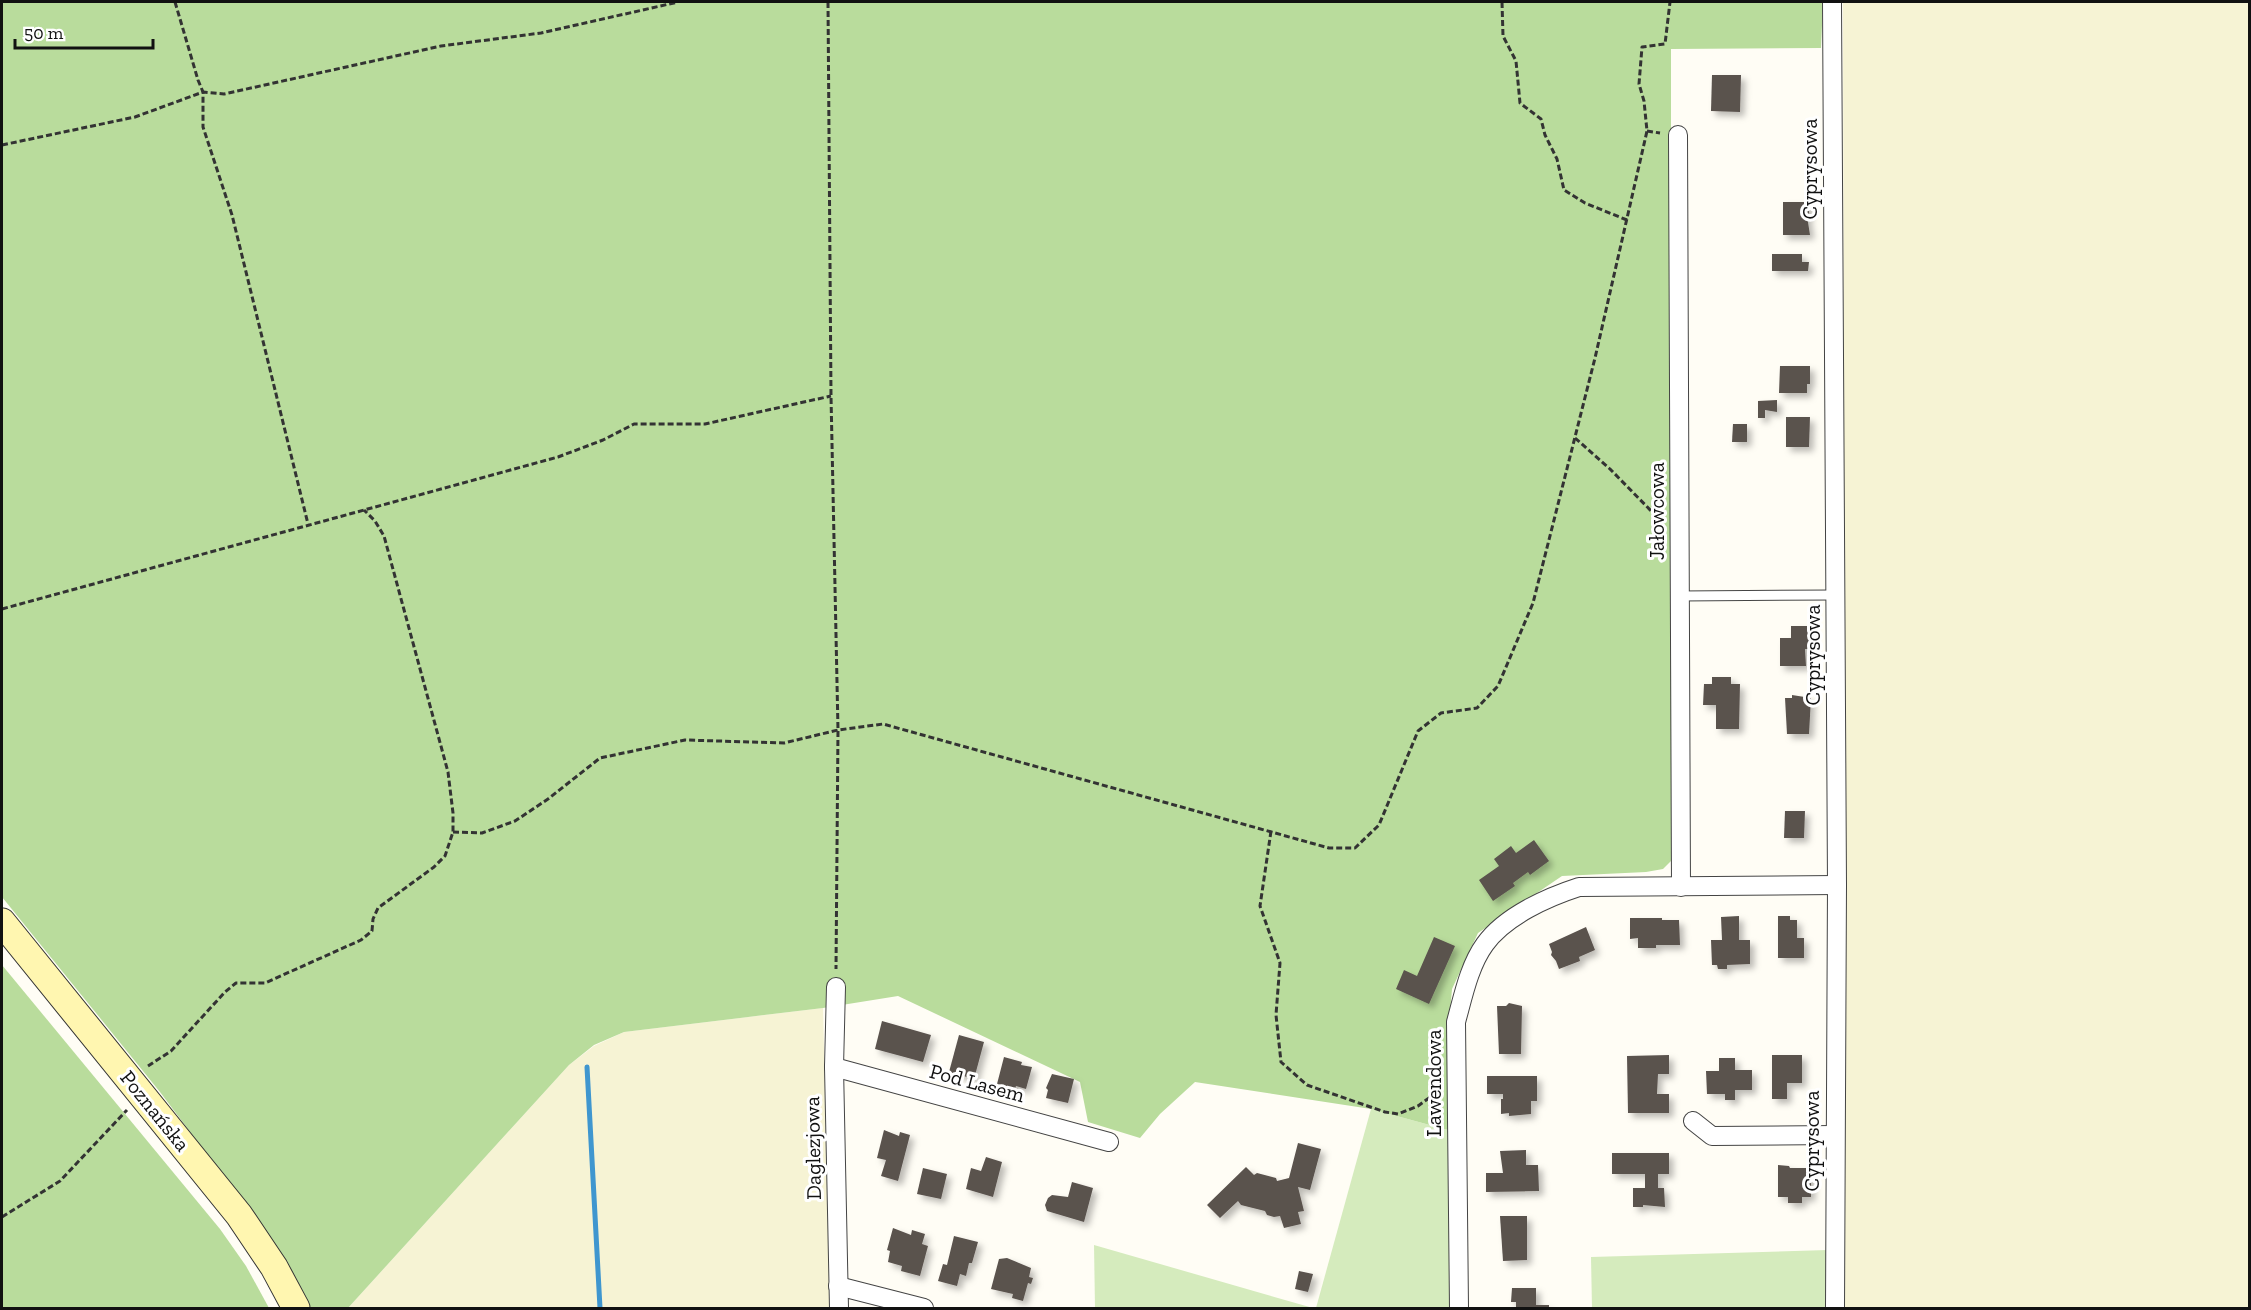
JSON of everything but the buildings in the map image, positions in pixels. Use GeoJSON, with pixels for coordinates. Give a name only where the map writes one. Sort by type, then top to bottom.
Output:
{"type":"FeatureCollection","features":[{"type":"Feature","properties":{"kind":"street","name":"Cyprysowa"},"geometry":{"type":"LineString","coordinates":[[1832,2],[1837,885],[1835,1308]]}},
{"type":"Feature","properties":{"kind":"street","name":"Jałowcowa"},"geometry":{"type":"LineString","coordinates":[[1678,135],[1681,887]]}},
{"type":"Feature","properties":{"kind":"street","name":"Lawendowa"},"geometry":{"type":"LineString","coordinates":[[1459,1308],[1456,1022],[1468,979],[1485,944],[1527,909],[1555,895],[1579,887],[1837,885]]}},
{"type":"Feature","properties":{"kind":"street","name":"Poznańska"},"geometry":{"type":"LineString","coordinates":[[2,922],[251,1232],[296,1308]]}},
{"type":"Feature","properties":{"kind":"street","name":"Daglezjowa"},"geometry":{"type":"LineString","coordinates":[[836,987],[834,1067],[839,1308]]}},
{"type":"Feature","properties":{"kind":"street","name":"Pod Lasem"},"geometry":{"type":"LineString","coordinates":[[834,1067],[1109,1142]]}},
{"type":"Feature","properties":{"kind":"street"},"geometry":{"type":"LineString","coordinates":[[1693,1121],[1712,1136],[1835,1135]]}},
{"type":"Feature","properties":{"kind":"street"},"geometry":{"type":"LineString","coordinates":[[838,1286],[924,1308]]}},
{"type":"Feature","properties":{"kind":"lane"},"geometry":{"type":"LineString","coordinates":[[1680,596],[1835,595]]}},
{"type":"Feature","properties":{"kind":"path"},"geometry":{"type":"LineString","coordinates":[[175,2],[203,92],[203,127],[232,215],[308,525]]}},
{"type":"Feature","properties":{"kind":"path"},"geometry":{"type":"LineString","coordinates":[[2,145],[135,117],[203,92],[224,94],[441,46],[542,33],[678,2]]}},
{"type":"Feature","properties":{"kind":"path"},"geometry":{"type":"LineString","coordinates":[[828,2],[831,396],[838,730],[836,987]]}},
{"type":"Feature","properties":{"kind":"path"},"geometry":{"type":"LineString","coordinates":[[1502,2],[1503,36],[1516,61],[1520,103],[1541,119],[1557,159],[1564,190],[1585,203],[1627,220]]}},
{"type":"Feature","properties":{"kind":"path"},"geometry":{"type":"LineString","coordinates":[[453,832],[482,833],[515,821],[600,758],[685,740],[784,743],[838,730],[883,724],[1329,848],[1354,848],[1379,825],[1418,731],[1441,713],[1477,708],[1498,686],[1533,603],[1575,438],[1647,131],[1644,101],[1639,84],[1642,47],[1665,44],[1670,2]]}},
{"type":"Feature","properties":{"kind":"path"},"geometry":{"type":"LineString","coordinates":[[2,609],[558,457],[603,440],[634,424],[705,424],[831,396]]}},
{"type":"Feature","properties":{"kind":"path"},"geometry":{"type":"LineString","coordinates":[[1575,438],[1610,469],[1679,540]]}},
{"type":"Feature","properties":{"kind":"path"},"geometry":{"type":"LineString","coordinates":[[2,1217],[60,1181],[120,1119],[147,1066],[171,1051],[225,992],[236,984],[272,981],[361,940],[372,931],[373,919],[378,908],[434,867],[445,856],[453,832],[448,772],[384,536],[375,521],[364,510]]}},
{"type":"Feature","properties":{"kind":"path"},"geometry":{"type":"LineString","coordinates":[[1271,831],[1260,906],[1280,963],[1276,1015],[1281,1062],[1307,1085],[1385,1112],[1398,1114],[1418,1106],[1443,1087],[1456,1086]]}},
{"type":"Feature","properties":{"kind":"shaded area"},"geometry":{"type":"Polygon","coordinates":[[[1843,2],[2249,2],[2249,1308],[1842,1308],[1845,889],[1843,2]]]}},
{"type":"Feature","properties":{"kind":"shaded area"},"geometry":{"type":"Polygon","coordinates":[[[823,1008],[830,1308],[348,1308],[569,1065],[594,1046],[624,1032],[823,1008]]]}},
{"type":"Feature","properties":{"kind":"green space"},"geometry":{"type":"Polygon","coordinates":[[[2,2],[1823,2],[1821,48],[1671,49],[1671,861],[1663,869],[1646,872],[1562,876],[1478,933],[1452,989],[1447,1048],[1448,1130],[1371,1109],[1195,1082],[1160,1114],[1140,1138],[1088,1122],[1080,1082],[898,996],[823,1008],[624,1032],[594,1045],[569,1065],[348,1308],[309,1308],[236,1193],[160,1092],[2,897],[2,2]]]}},
{"type":"Feature","properties":{"kind":"green space"},"geometry":{"type":"Polygon","coordinates":[[[2,965],[220,1229],[246,1266],[269,1308],[2,1308],[2,965]]]}},
{"type":"Feature","properties":{"kind":"green space"},"geometry":{"type":"Polygon","coordinates":[[[1371,1109],[1448,1130],[1450,1308],[1316,1308],[1371,1109]]]}},
{"type":"Feature","properties":{"kind":"green space"},"geometry":{"type":"Polygon","coordinates":[[[1094,1245],[1313,1308],[1095,1308],[1094,1245]]]}},
{"type":"Feature","properties":{"kind":"green space"},"geometry":{"type":"Polygon","coordinates":[[[1828,1250],[1828,1308],[1592,1308],[1591,1257],[1828,1250]]]}},
{"type":"Feature","properties":{"kind":"waterway"},"geometry":{"type":"LineString","coordinates":[[587,1067],[600,1308]]}}]}
